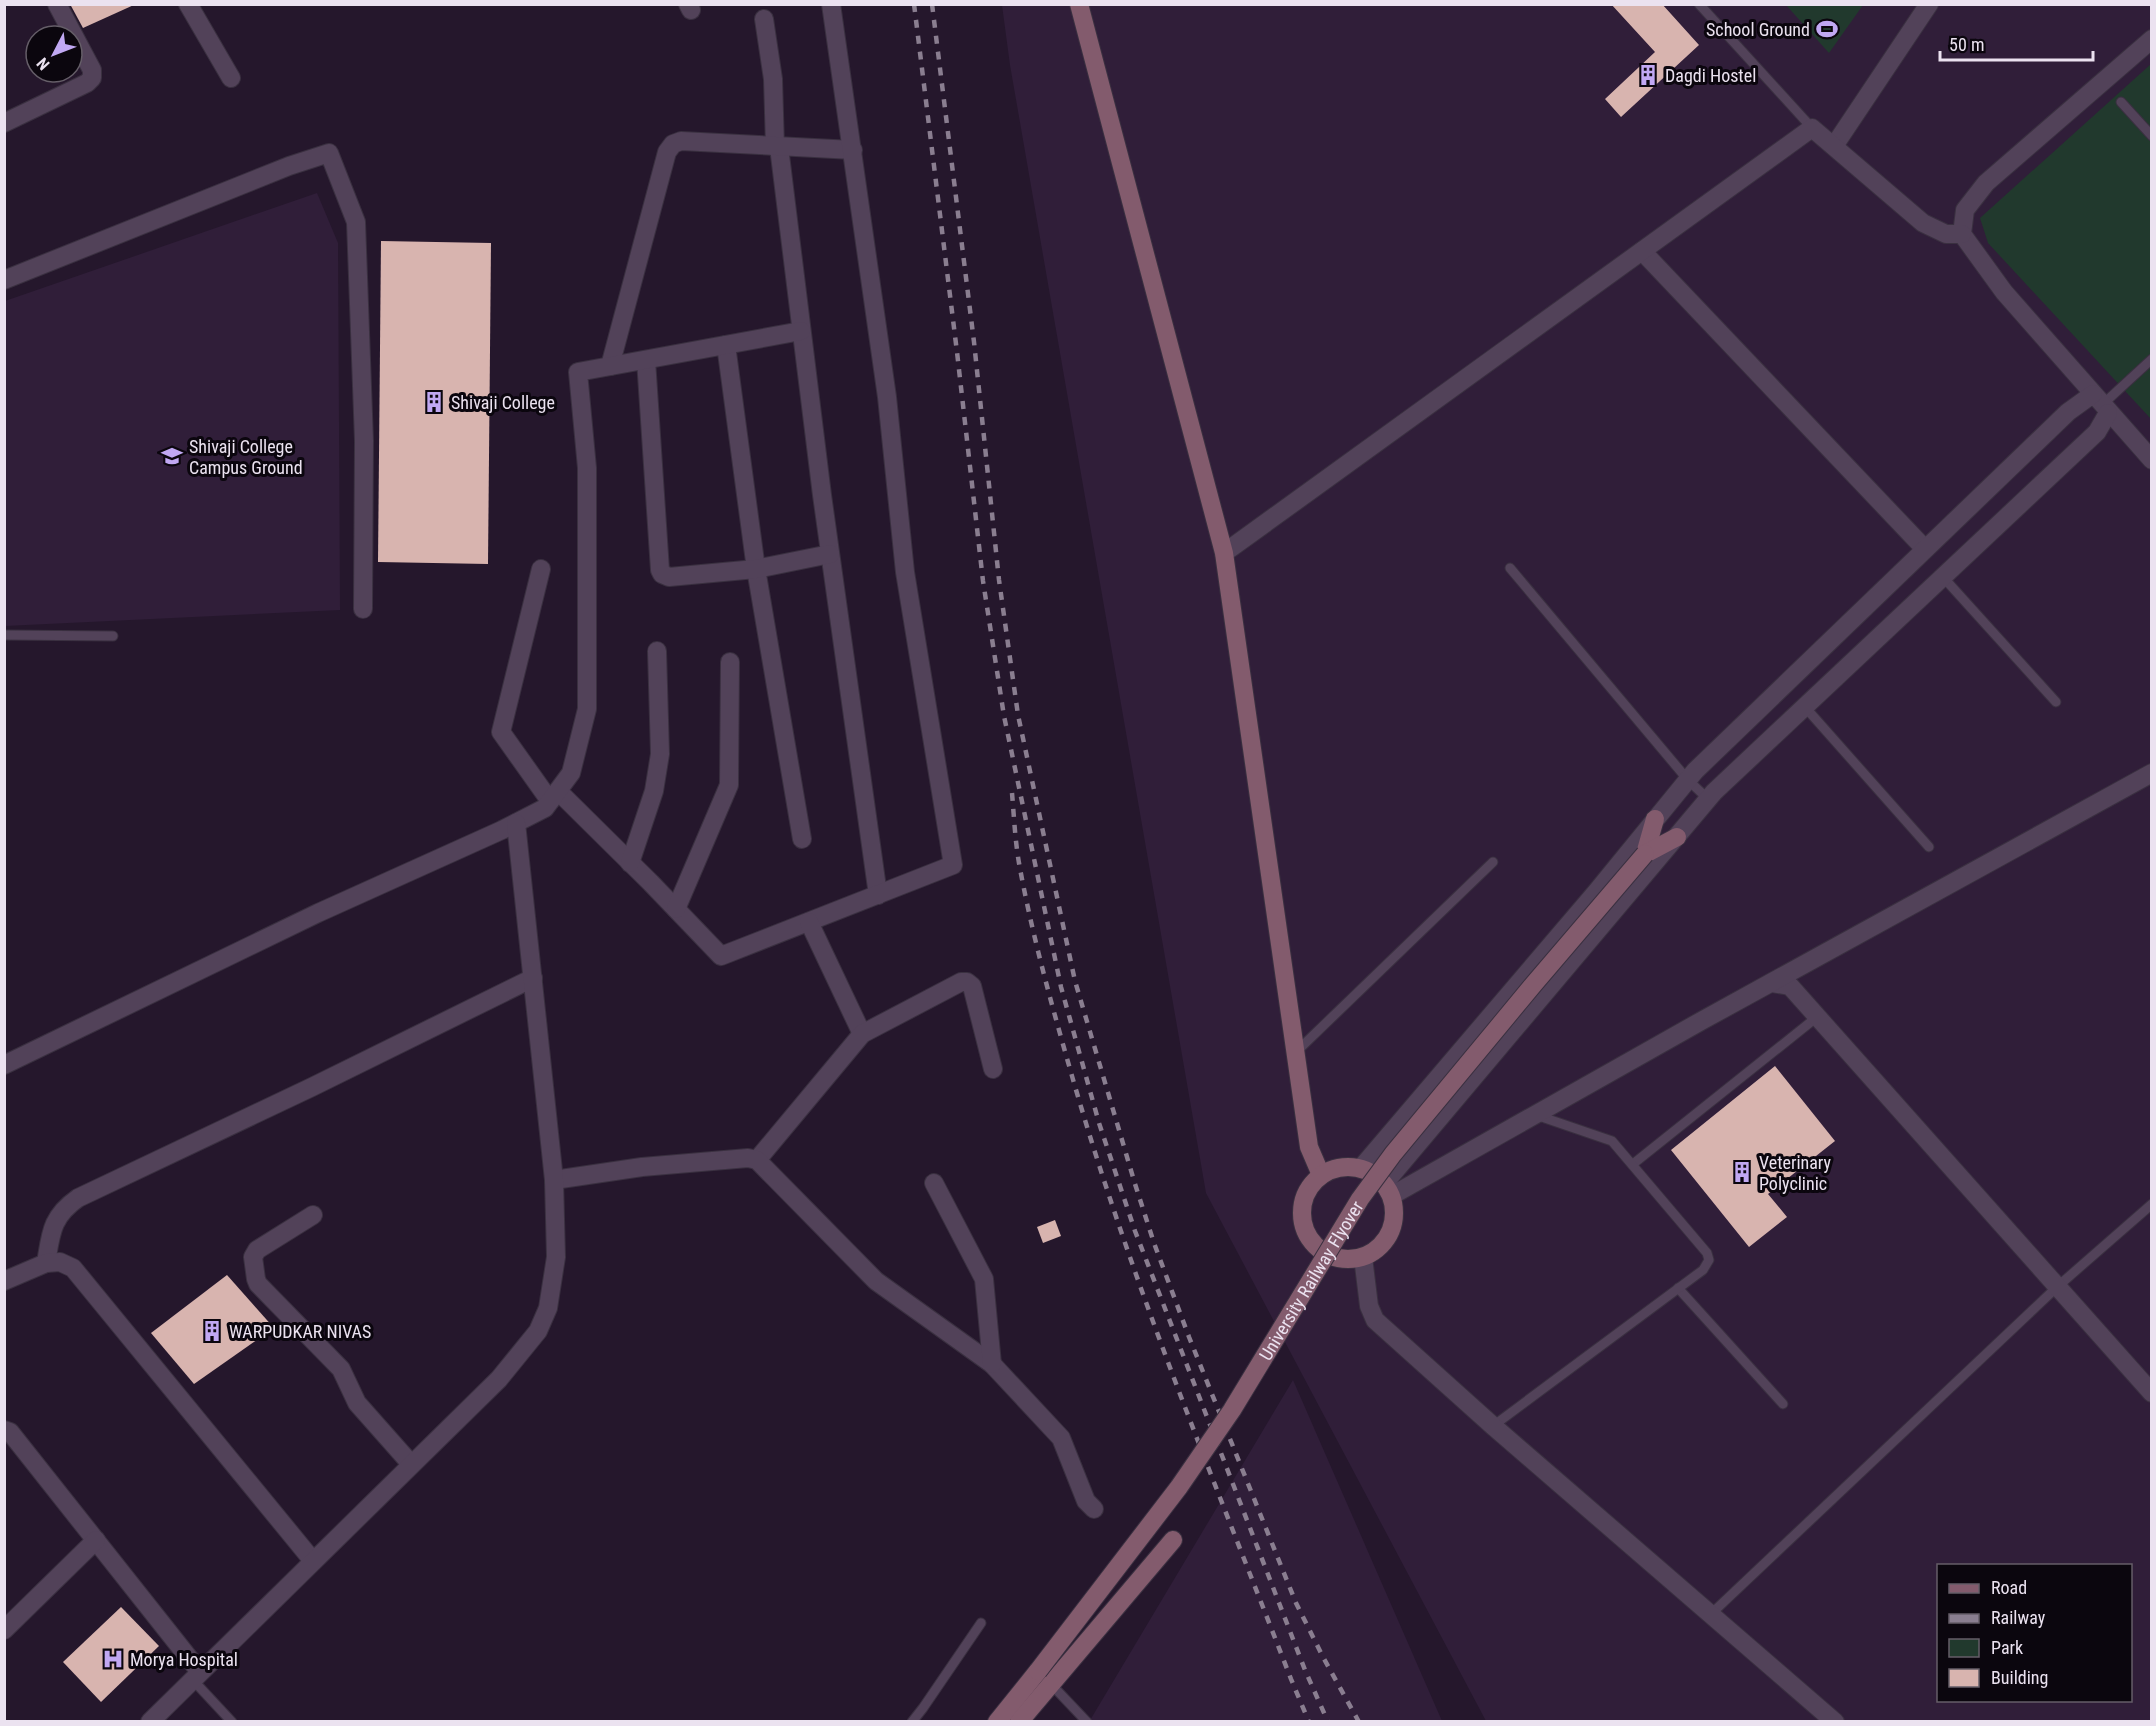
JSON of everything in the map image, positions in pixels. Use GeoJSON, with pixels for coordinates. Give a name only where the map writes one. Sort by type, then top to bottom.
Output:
{"type":"FeatureCollection","features":[{"type":"Feature","properties":{"kind":"street"},"geometry":{"type":"LineString","coordinates":[[4,123],[87,83],[92,78],[92,70],[57,4]]}},
{"type":"Feature","properties":{"kind":"street"},"geometry":{"type":"LineString","coordinates":[[188,4],[231,78]]}},
{"type":"Feature","properties":{"kind":"street"},"geometry":{"type":"LineString","coordinates":[[541,569],[501,732],[554,796],[630,862],[721,956],[954,865],[905,572],[887,397],[831,4]]}},
{"type":"Feature","properties":{"kind":"street"},"geometry":{"type":"LineString","coordinates":[[1078,4],[1224,553],[1309,1147],[1321,1174]]}},
{"type":"Feature","properties":{"kind":"street"},"geometry":{"type":"LineString","coordinates":[[1834,146],[1929,4]]}},
{"type":"Feature","properties":{"kind":"street"},"geometry":{"type":"LineString","coordinates":[[764,19],[773,80],[777,147],[830,554],[878,895]]}},
{"type":"Feature","properties":{"kind":"street"},"geometry":{"type":"LineString","coordinates":[[2151,39],[1986,183],[1965,210],[1962,234],[2004,292],[2151,460]]}},
{"type":"Feature","properties":{"kind":"street"},"geometry":{"type":"LineString","coordinates":[[1224,553],[1812,128],[1923,223],[1946,234],[1962,234]]}},
{"type":"Feature","properties":{"kind":"street"},"geometry":{"type":"LineString","coordinates":[[610,366],[667,152],[673,144],[681,141],[853,150]]}},
{"type":"Feature","properties":{"kind":"street"},"geometry":{"type":"LineString","coordinates":[[4,280],[289,166],[329,153],[356,222],[364,441],[363,609]]}},
{"type":"Feature","properties":{"kind":"street"},"geometry":{"type":"LineString","coordinates":[[1642,251],[1925,549]]}},
{"type":"Feature","properties":{"kind":"street"},"geometry":{"type":"LineString","coordinates":[[4,1065],[318,913],[516,823],[544,808],[571,773],[587,710],[586,468],[578,372],[801,331]]}},
{"type":"Feature","properties":{"kind":"street"},"geometry":{"type":"LineString","coordinates":[[726,345],[756,568],[802,839]]}},
{"type":"Feature","properties":{"kind":"street"},"geometry":{"type":"LineString","coordinates":[[646,360],[662,574],[669,577],[756,568],[830,554]]}},
{"type":"Feature","properties":{"kind":"street"},"geometry":{"type":"LineString","coordinates":[[1361,1168],[1688,780],[2068,412],[2101,404]]}},
{"type":"Feature","properties":{"kind":"street"},"geometry":{"type":"LineString","coordinates":[[1388,1190],[1708,799],[2097,432],[2101,404]]}},
{"type":"Feature","properties":{"kind":"street"},"geometry":{"type":"LineString","coordinates":[[630,862],[654,791],[660,753],[657,651]]}},
{"type":"Feature","properties":{"kind":"street"},"geometry":{"type":"LineString","coordinates":[[676,909],[729,785],[730,662]]}},
{"type":"Feature","properties":{"kind":"street"},"geometry":{"type":"LineString","coordinates":[[1388,1190],[1535,1114],[2151,773]]}},
{"type":"Feature","properties":{"kind":"street","name":"University Railway Flyover"},"geometry":{"type":"LineString","coordinates":[[1645,854],[1655,819]]}},
{"type":"Feature","properties":{"kind":"street"},"geometry":{"type":"LineString","coordinates":[[150,1722],[499,1379],[538,1331],[548,1308],[556,1257],[554,1180],[516,823]]}},
{"type":"Feature","properties":{"kind":"street","name":"University Railway Flyover"},"geometry":{"type":"LineString","coordinates":[[997,1722],[1179,1487],[1232,1410],[1360,1199],[1394,1154],[1533,985],[1645,854],[1677,837]]}},
{"type":"Feature","properties":{"kind":"street"},"geometry":{"type":"LineString","coordinates":[[809,922],[862,1034]]}},
{"type":"Feature","properties":{"kind":"street"},"geometry":{"type":"LineString","coordinates":[[46,1263],[51,1228],[66,1207],[78,1198],[312,1088],[533,978]]}},
{"type":"Feature","properties":{"kind":"street"},"geometry":{"type":"LineString","coordinates":[[758,1160],[862,1034],[961,982],[968,982],[972,986],[993,1070]]}},
{"type":"Feature","properties":{"kind":"street"},"geometry":{"type":"LineString","coordinates":[[1772,983],[1790,986],[2151,1393]]}},
{"type":"Feature","properties":{"kind":"street"},"geometry":{"type":"LineString","coordinates":[[554,1180],[642,1167],[748,1158],[758,1160],[876,1281],[992,1364],[1061,1437],[1086,1501],[1094,1509]]}},
{"type":"Feature","properties":{"kind":"street"},"geometry":{"type":"LineString","coordinates":[[1347,1166],[1361,1168],[1374,1174],[1388,1190],[1394,1209],[1394,1223],[1380,1247],[1355,1259],[1341,1259],[1316,1248],[1302,1224],[1301,1210],[1308,1190],[1321,1174],[1334,1168],[1347,1166]]}},
{"type":"Feature","properties":{"kind":"street"},"geometry":{"type":"LineString","coordinates":[[934,1183],[984,1279],[992,1364]]}},
{"type":"Feature","properties":{"kind":"street"},"geometry":{"type":"LineString","coordinates":[[313,1215],[256,1251],[253,1257],[256,1279],[340,1369],[357,1403],[411,1464]]}},
{"type":"Feature","properties":{"kind":"street"},"geometry":{"type":"LineString","coordinates":[[1363,1257],[1368,1306],[1375,1320],[1835,1722]]}},
{"type":"Feature","properties":{"kind":"street"},"geometry":{"type":"LineString","coordinates":[[4,1281],[46,1263],[60,1262],[73,1268],[313,1561]]}},
{"type":"Feature","properties":{"kind":"street"},"geometry":{"type":"LineString","coordinates":[[4,1430],[10,1432],[96,1540],[196,1676]]}},
{"type":"Feature","properties":{"kind":"street"},"geometry":{"type":"LineString","coordinates":[[4,1630],[96,1540]]}},
{"type":"Feature","properties":{"kind":"street"},"geometry":{"type":"LineString","coordinates":[[1019,1722],[1173,1540]]}},
{"type":"Feature","properties":{"kind":"lane"},"geometry":{"type":"LineString","coordinates":[[1699,4],[1812,128]]}},
{"type":"Feature","properties":{"kind":"lane"},"geometry":{"type":"LineString","coordinates":[[2121,102],[2151,136]]}},
{"type":"Feature","properties":{"kind":"lane"},"geometry":{"type":"LineString","coordinates":[[2101,404],[2151,359]]}},
{"type":"Feature","properties":{"kind":"lane"},"geometry":{"type":"LineString","coordinates":[[1510,568],[1688,780],[1708,799]]}},
{"type":"Feature","properties":{"kind":"lane"},"geometry":{"type":"LineString","coordinates":[[1943,577],[2055,702]]}},
{"type":"Feature","properties":{"kind":"lane"},"geometry":{"type":"LineString","coordinates":[[4,635],[113,636]]}},
{"type":"Feature","properties":{"kind":"lane"},"geometry":{"type":"LineString","coordinates":[[1805,707],[1929,847]]}},
{"type":"Feature","properties":{"kind":"lane"},"geometry":{"type":"LineString","coordinates":[[1296,1052],[1493,862]]}},
{"type":"Feature","properties":{"kind":"lane"},"geometry":{"type":"LineString","coordinates":[[1633,1164],[1817,1017]]}},
{"type":"Feature","properties":{"kind":"lane"},"geometry":{"type":"LineString","coordinates":[[1493,1425],[1703,1270],[1709,1260],[1707,1253],[1612,1141],[1535,1114]]}},
{"type":"Feature","properties":{"kind":"lane"},"geometry":{"type":"LineString","coordinates":[[1711,1614],[2057,1287],[2151,1204]]}},
{"type":"Feature","properties":{"kind":"lane"},"geometry":{"type":"LineString","coordinates":[[1678,1288],[1783,1404]]}},
{"type":"Feature","properties":{"kind":"lane"},"geometry":{"type":"LineString","coordinates":[[912,1722],[981,1623]]}},
{"type":"Feature","properties":{"kind":"lane"},"geometry":{"type":"LineString","coordinates":[[196,1676],[232,1722]]}},
{"type":"Feature","properties":{"kind":"lane"},"geometry":{"type":"LineString","coordinates":[[1051,1684],[1088,1722]]}},
{"type":"Feature","properties":{"kind":"shaded area"},"geometry":{"type":"Polygon","coordinates":[[[1002,5],[2151,5],[2151,1721],[1486,1721],[1206,1193],[1010,65],[1002,5]]]}},
{"type":"Feature","properties":{"kind":"shaded area","name":"Shivaji College Campus Ground"},"geometry":{"type":"Polygon","coordinates":[[[317,193],[338,243],[340,610],[5,626],[5,301],[317,193]]]}},
{"type":"Feature","properties":{"kind":"shaded area"},"geometry":{"type":"Polygon","coordinates":[[[1293,1380],[1442,1721],[1089,1722],[1293,1380]]]}},
{"type":"Feature","properties":{"kind":"green space","name":"School Ground"},"geometry":{"type":"Polygon","coordinates":[[[1786,5],[1863,5],[1829,53],[1786,5]]]}},
{"type":"Feature","properties":{"kind":"green space"},"geometry":{"type":"Polygon","coordinates":[[[2151,64],[2151,419],[1988,243],[1980,218],[2151,64]]]}},
{"type":"Feature","properties":{"kind":"building"},"geometry":{"type":"Polygon","coordinates":[[[70,4],[136,4],[84,28],[84,24],[81,24],[70,4]]]}},
{"type":"Feature","properties":{"kind":"building","name":"Dagdi Hostel"},"geometry":{"type":"Polygon","coordinates":[[[1611,4],[1662,4],[1699,45],[1621,117],[1605,99],[1655,52],[1611,4]]]}},
{"type":"Feature","properties":{"kind":"building","name":"Shivaji College"},"geometry":{"type":"Polygon","coordinates":[[[381,241],[491,243],[488,564],[378,562],[381,241]]]}},
{"type":"Feature","properties":{"kind":"building","name":"Veterinary Polyclinic"},"geometry":{"type":"Polygon","coordinates":[[[1775,1066],[1835,1141],[1768,1194],[1787,1217],[1749,1247],[1671,1150],[1775,1066]]]}},
{"type":"Feature","properties":{"kind":"building"},"geometry":{"type":"Polygon","coordinates":[[[1055,1220],[1061,1236],[1043,1243],[1037,1227],[1055,1220]]]}},
{"type":"Feature","properties":{"kind":"building","name":"WARPUDKAR NIVAS"},"geometry":{"type":"Polygon","coordinates":[[[227,1275],[274,1328],[194,1384],[151,1333],[227,1275]]]}},
{"type":"Feature","properties":{"kind":"building"},"geometry":{"type":"Polygon","coordinates":[[[121,1607],[159,1646],[101,1702],[63,1662],[121,1607]]]}},
{"type":"Feature","properties":{"kind":"railway"},"geometry":{"type":"LineString","coordinates":[[914,4],[983,581],[1004,716],[1061,987],[1099,1123],[1135,1231],[1305,1670],[1328,1722]]}},
{"type":"Feature","properties":{"kind":"railway"},"geometry":{"type":"LineString","coordinates":[[932,4],[974,342],[999,580],[1018,715],[1075,981],[1135,1184],[1189,1337],[1296,1603],[1359,1722]]}},
{"type":"Feature","properties":{"kind":"railway"},"geometry":{"type":"LineString","coordinates":[[1012,793],[1018,854],[1030,917],[1057,1023],[1095,1153],[1175,1380],[1309,1722]]}},
{"type":"Feature","properties":{"kind":"place","name":"School Ground"},"geometry":{"type":"Point","coordinates":[1827,29]}},
{"type":"Feature","properties":{"kind":"place","name":"Dagdi Hostel"},"geometry":{"type":"Point","coordinates":[1648,75]}},
{"type":"Feature","properties":{"kind":"place","name":"Shivaji College"},"geometry":{"type":"Point","coordinates":[434,402]}},
{"type":"Feature","properties":{"kind":"place","name":"Shivaji College Campus Ground"},"geometry":{"type":"Point","coordinates":[172,456]}},
{"type":"Feature","properties":{"kind":"place","name":"Veterinary Polyclinic"},"geometry":{"type":"Point","coordinates":[1742,1172]}},
{"type":"Feature","properties":{"kind":"place","name":"WARPUDKAR NIVAS"},"geometry":{"type":"Point","coordinates":[212,1331]}},
{"type":"Feature","properties":{"kind":"place","name":"Morya Hospital"},"geometry":{"type":"Point","coordinates":[113,1659]}}]}
